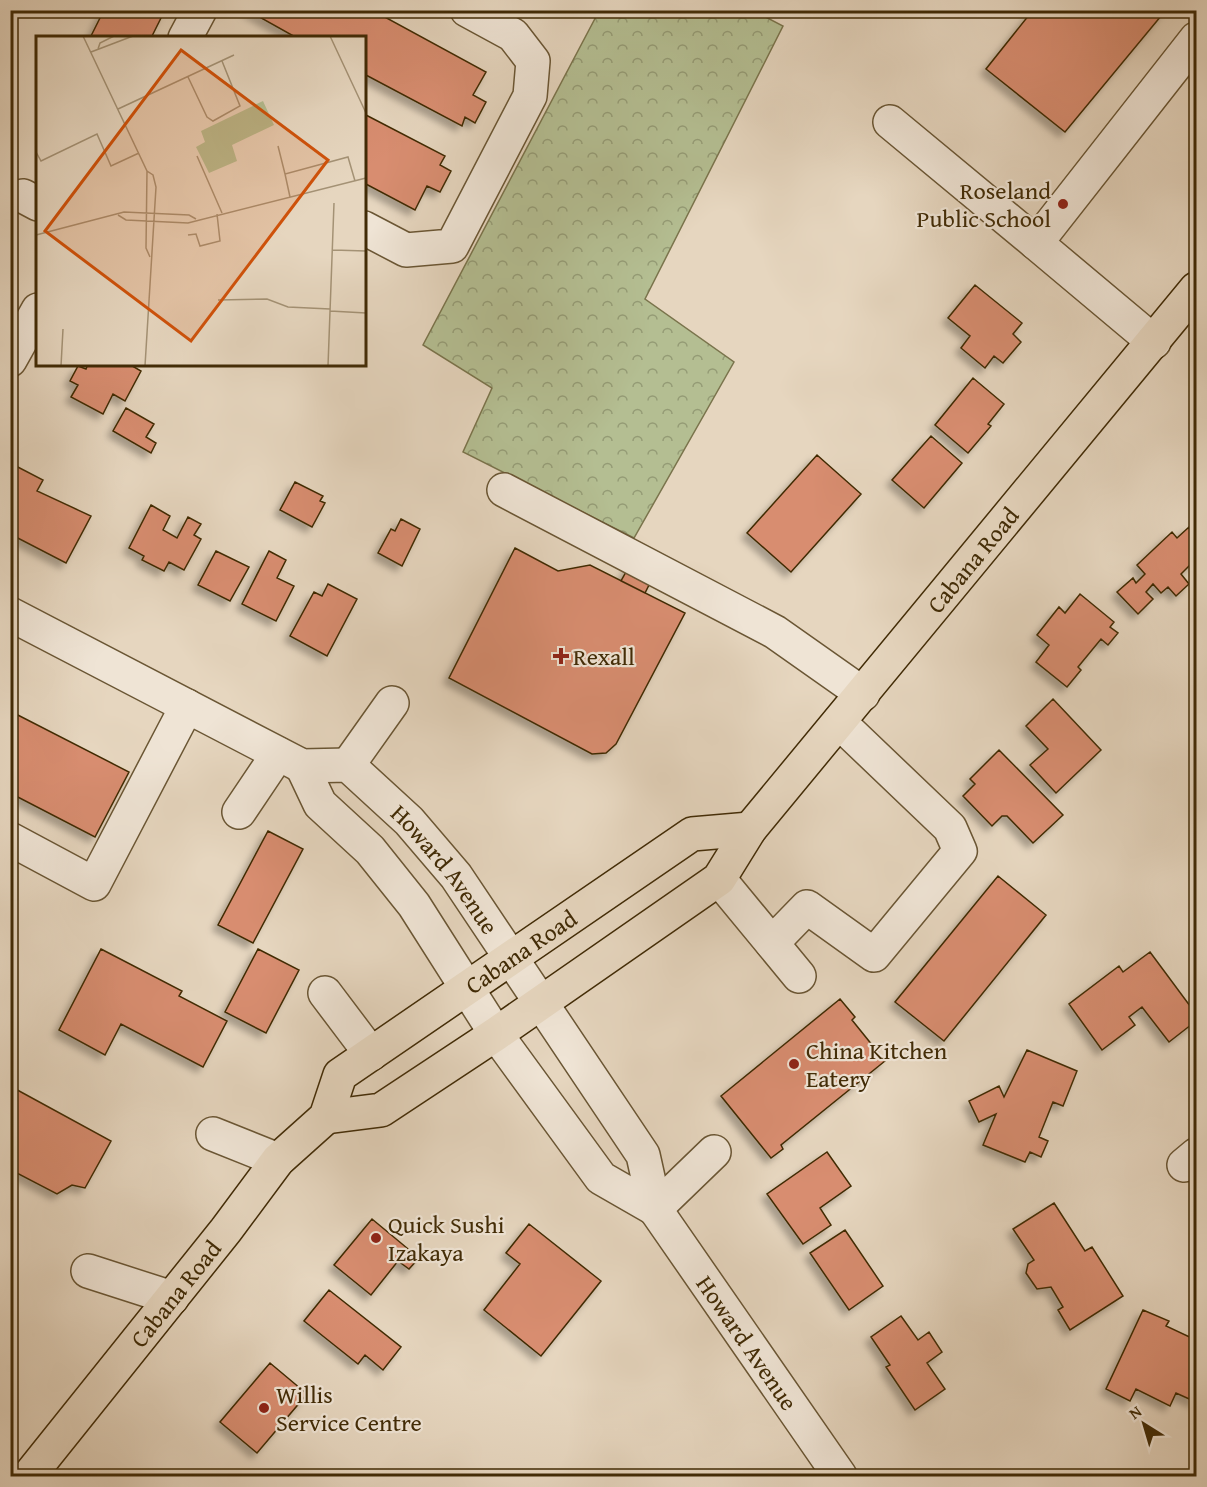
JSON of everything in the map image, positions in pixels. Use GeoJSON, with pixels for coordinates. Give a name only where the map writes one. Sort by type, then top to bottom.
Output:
{"type":"FeatureCollection","features":[{"type":"Feature","properties":{"kind":"main road","name":"Cabana Road"},"geometry":{"type":"LineString","coordinates":[[326,1117],[381,1110],[496,1034],[719,879],[750,829],[1197,290]]}},
{"type":"Feature","properties":{"kind":"main road","name":"Cabana Road"},"geometry":{"type":"LineString","coordinates":[[40,1472],[278,1160],[326,1117],[340,1075],[693,834],[750,829]]}},
{"type":"Feature","properties":{"kind":"street"},"geometry":{"type":"LineString","coordinates":[[186,36],[200,10]]}},
{"type":"Feature","properties":{"kind":"street"},"geometry":{"type":"LineString","coordinates":[[366,229],[406,250],[452,246],[530,96],[533,61],[513,35],[467,10]]}},
{"type":"Feature","properties":{"kind":"street"},"geometry":{"type":"LineString","coordinates":[[1036,243],[1197,39]]}},
{"type":"Feature","properties":{"kind":"street"},"geometry":{"type":"LineString","coordinates":[[890,122],[1154,342]]}},
{"type":"Feature","properties":{"kind":"street"},"geometry":{"type":"LineString","coordinates":[[10,360],[36,314]]}},
{"type":"Feature","properties":{"kind":"street"},"geometry":{"type":"LineString","coordinates":[[504,490],[553,515],[569,540],[682,599],[701,593],[775,632],[863,694]]}},
{"type":"Feature","properties":{"kind":"street"},"geometry":{"type":"LineString","coordinates":[[10,614],[290,760],[348,765],[392,703]]}},
{"type":"Feature","properties":{"kind":"street"},"geometry":{"type":"LineString","coordinates":[[10,839],[94,884],[187,706]]}},
{"type":"Feature","properties":{"kind":"street"},"geometry":{"type":"LineString","coordinates":[[772,943],[807,908],[874,955],[960,851],[950,828],[839,722]]}},
{"type":"Feature","properties":{"kind":"street"},"geometry":{"type":"LineString","coordinates":[[239,812],[290,760]]}},
{"type":"Feature","properties":{"kind":"street","name":"Howard Avenue"},"geometry":{"type":"LineString","coordinates":[[290,760],[320,804],[370,850],[414,905],[496,1034],[601,1178],[655,1209]]}},
{"type":"Feature","properties":{"kind":"street","name":"Howard Avenue"},"geometry":{"type":"LineString","coordinates":[[348,765],[409,821],[456,876],[643,1155],[655,1209],[840,1476]]}},
{"type":"Feature","properties":{"kind":"street"},"geometry":{"type":"LineString","coordinates":[[719,879],[799,976]]}},
{"type":"Feature","properties":{"kind":"street"},"geometry":{"type":"LineString","coordinates":[[325,993],[371,1054]]}},
{"type":"Feature","properties":{"kind":"street"},"geometry":{"type":"LineString","coordinates":[[213,1134],[278,1160]]}},
{"type":"Feature","properties":{"kind":"street"},"geometry":{"type":"LineString","coordinates":[[655,1209],[714,1152]]}},
{"type":"Feature","properties":{"kind":"street"},"geometry":{"type":"LineString","coordinates":[[88,1271],[172,1298]]}},
{"type":"Feature","properties":{"kind":"green space"},"geometry":{"type":"Polygon","coordinates":[[[599,11],[754,11],[783,26],[645,299],[734,362],[634,538],[463,452],[492,388],[423,345],[599,11]]]}},
{"type":"Feature","properties":{"kind":"building"},"geometry":{"type":"Polygon","coordinates":[[[104,10],[165,10],[152,36],[91,36],[104,10]]]}},
{"type":"Feature","properties":{"kind":"building"},"geometry":{"type":"Polygon","coordinates":[[[247,10],[372,10],[486,72],[473,95],[486,102],[475,123],[465,117],[462,126],[366,75],[366,36],[293,36],[247,10]]]}},
{"type":"Feature","properties":{"kind":"building"},"geometry":{"type":"Polygon","coordinates":[[[1033,10],[1166,10],[1065,132],[986,69],[1033,10]]]}},
{"type":"Feature","properties":{"kind":"building"},"geometry":{"type":"Polygon","coordinates":[[[366,115],[445,156],[440,165],[451,171],[440,192],[427,186],[415,210],[366,184],[366,115]]]}},
{"type":"Feature","properties":{"kind":"building"},"geometry":{"type":"Polygon","coordinates":[[[975,285],[1022,323],[1013,334],[1021,342],[1003,363],[994,356],[985,368],[961,348],[970,336],[948,318],[975,285]]]}},
{"type":"Feature","properties":{"kind":"building"},"geometry":{"type":"Polygon","coordinates":[[[78,366],[86,369],[87,366],[132,366],[141,371],[125,401],[113,394],[103,414],[71,397],[78,385],[70,381],[78,366]]]}},
{"type":"Feature","properties":{"kind":"building"},"geometry":{"type":"Polygon","coordinates":[[[973,378],[1004,404],[988,424],[991,426],[968,453],[935,425],[973,378]]]}},
{"type":"Feature","properties":{"kind":"building"},"geometry":{"type":"Polygon","coordinates":[[[126,408],[154,424],[146,437],[156,443],[151,453],[113,431],[126,408]]]}},
{"type":"Feature","properties":{"kind":"building"},"geometry":{"type":"Polygon","coordinates":[[[931,436],[962,463],[924,508],[892,480],[931,436]]]}},
{"type":"Feature","properties":{"kind":"building"},"geometry":{"type":"Polygon","coordinates":[[[817,455],[861,494],[791,572],[747,533],[817,455]]]}},
{"type":"Feature","properties":{"kind":"building"},"geometry":{"type":"Polygon","coordinates":[[[12,464],[43,480],[37,491],[91,516],[66,563],[10,534],[12,464]]]}},
{"type":"Feature","properties":{"kind":"building"},"geometry":{"type":"Polygon","coordinates":[[[295,482],[323,496],[320,501],[325,503],[312,527],[280,510],[295,482]]]}},
{"type":"Feature","properties":{"kind":"building"},"geometry":{"type":"Polygon","coordinates":[[[151,505],[170,516],[163,530],[177,538],[188,517],[201,524],[194,535],[201,539],[184,570],[169,562],[164,571],[142,560],[144,556],[129,548],[151,505]]]}},
{"type":"Feature","properties":{"kind":"building"},"geometry":{"type":"Polygon","coordinates":[[[401,519],[420,529],[402,566],[378,553],[391,529],[395,531],[401,519]]]}},
{"type":"Feature","properties":{"kind":"building"},"geometry":{"type":"Polygon","coordinates":[[[1189,527],[1196,535],[1196,559],[1181,574],[1189,584],[1176,596],[1168,587],[1161,593],[1153,584],[1146,592],[1153,599],[1138,614],[1117,592],[1133,578],[1136,583],[1145,574],[1137,565],[1172,532],[1177,538],[1189,527]]]}},
{"type":"Feature","properties":{"kind":"building"},"geometry":{"type":"Polygon","coordinates":[[[515,548],[558,571],[590,565],[685,613],[616,744],[606,753],[592,754],[449,678],[515,548]]]}},
{"type":"Feature","properties":{"kind":"building"},"geometry":{"type":"Polygon","coordinates":[[[216,551],[249,567],[230,601],[198,585],[216,551]]]}},
{"type":"Feature","properties":{"kind":"building"},"geometry":{"type":"Polygon","coordinates":[[[269,551],[286,560],[277,578],[294,586],[276,621],[242,604],[269,551]]]}},
{"type":"Feature","properties":{"kind":"building"},"geometry":{"type":"Polygon","coordinates":[[[631,563],[654,575],[645,593],[621,581],[631,563]]]}},
{"type":"Feature","properties":{"kind":"building"},"geometry":{"type":"Polygon","coordinates":[[[328,584],[357,599],[327,656],[290,636],[314,592],[322,596],[328,584]]]}},
{"type":"Feature","properties":{"kind":"building"},"geometry":{"type":"Polygon","coordinates":[[[1080,594],[1114,622],[1110,627],[1118,633],[1108,645],[1101,639],[1078,667],[1081,670],[1067,687],[1036,662],[1049,645],[1037,635],[1059,607],[1065,613],[1080,594]]]}},
{"type":"Feature","properties":{"kind":"building"},"geometry":{"type":"Polygon","coordinates":[[[1053,699],[1101,750],[1056,793],[1030,765],[1048,749],[1026,726],[1053,699]]]}},
{"type":"Feature","properties":{"kind":"building"},"geometry":{"type":"Polygon","coordinates":[[[10,711],[129,772],[95,837],[10,793],[10,711]]]}},
{"type":"Feature","properties":{"kind":"building"},"geometry":{"type":"Polygon","coordinates":[[[999,750],[1063,815],[1033,843],[1007,816],[1002,816],[992,826],[963,796],[975,784],[970,779],[999,750]]]}},
{"type":"Feature","properties":{"kind":"building"},"geometry":{"type":"Polygon","coordinates":[[[268,831],[303,849],[253,943],[218,925],[268,831]]]}},
{"type":"Feature","properties":{"kind":"building"},"geometry":{"type":"Polygon","coordinates":[[[998,876],[1046,915],[944,1041],[895,1002],[998,876]]]}},
{"type":"Feature","properties":{"kind":"building"},"geometry":{"type":"Polygon","coordinates":[[[101,949],[182,991],[179,996],[227,1021],[203,1067],[121,1024],[105,1055],[59,1030],[101,949]]]}},
{"type":"Feature","properties":{"kind":"building"},"geometry":{"type":"Polygon","coordinates":[[[258,949],[299,970],[266,1033],[225,1012],[258,949]]]}},
{"type":"Feature","properties":{"kind":"building"},"geometry":{"type":"Polygon","coordinates":[[[1150,952],[1196,1014],[1196,1021],[1169,1042],[1142,1007],[1129,1017],[1135,1025],[1102,1050],[1069,1004],[1119,966],[1123,972],[1150,952]]]}},
{"type":"Feature","properties":{"kind":"building"},"geometry":{"type":"Polygon","coordinates":[[[840,999],[855,1017],[852,1020],[885,1061],[781,1145],[783,1149],[771,1158],[721,1096],[840,999]]]}},
{"type":"Feature","properties":{"kind":"building"},"geometry":{"type":"Polygon","coordinates":[[[1027,1050],[1077,1071],[1063,1106],[1053,1102],[1039,1137],[1048,1141],[1041,1157],[1030,1152],[1025,1162],[983,1145],[996,1114],[979,1122],[969,1101],[999,1086],[1004,1097],[1027,1050]]]}},
{"type":"Feature","properties":{"kind":"building"},"geometry":{"type":"Polygon","coordinates":[[[10,1086],[111,1141],[85,1188],[72,1185],[57,1194],[17,1173],[10,1180],[10,1086]]]}},
{"type":"Feature","properties":{"kind":"building"},"geometry":{"type":"Polygon","coordinates":[[[827,1152],[851,1186],[820,1208],[831,1225],[803,1244],[767,1194],[827,1152]]]}},
{"type":"Feature","properties":{"kind":"building"},"geometry":{"type":"Polygon","coordinates":[[[1054,1203],[1085,1251],[1092,1247],[1123,1296],[1070,1330],[1058,1310],[1063,1307],[1051,1287],[1037,1289],[1026,1273],[1028,1264],[1034,1260],[1013,1229],[1054,1203]]]}},
{"type":"Feature","properties":{"kind":"building","name":"Quick Sushi Izakaya"},"geometry":{"type":"Polygon","coordinates":[[[372,1219],[419,1258],[409,1269],[398,1261],[371,1295],[334,1265],[372,1219]]]}},
{"type":"Feature","properties":{"kind":"building"},"geometry":{"type":"Polygon","coordinates":[[[529,1224],[601,1281],[541,1356],[484,1310],[520,1264],[506,1253],[529,1224]]]}},
{"type":"Feature","properties":{"kind":"building"},"geometry":{"type":"Polygon","coordinates":[[[845,1230],[883,1286],[849,1310],[810,1253],[845,1230]]]}},
{"type":"Feature","properties":{"kind":"building"},"geometry":{"type":"Polygon","coordinates":[[[329,1290],[401,1347],[383,1370],[365,1355],[358,1364],[304,1321],[329,1290]]]}},
{"type":"Feature","properties":{"kind":"building"},"geometry":{"type":"Polygon","coordinates":[[[1143,1310],[1169,1321],[1166,1326],[1196,1340],[1196,1402],[1176,1393],[1170,1406],[1136,1389],[1130,1401],[1106,1389],[1143,1310]]]}},
{"type":"Feature","properties":{"kind":"building"},"geometry":{"type":"Polygon","coordinates":[[[901,1316],[918,1340],[929,1332],[942,1352],[927,1363],[945,1389],[915,1410],[886,1367],[890,1365],[871,1337],[901,1316]]]}},
{"type":"Feature","properties":{"kind":"building","name":"Willis Service Centre"},"geometry":{"type":"Polygon","coordinates":[[[270,1363],[307,1394],[257,1453],[220,1422],[270,1363]]]}},
{"type":"Feature","properties":{"kind":"place","name":"Roseland Public School"},"geometry":{"type":"Point","coordinates":[1063,204]}},
{"type":"Feature","properties":{"kind":"place","name":"Rexall"},"geometry":{"type":"Point","coordinates":[561,656]}},
{"type":"Feature","properties":{"kind":"place","name":"China Kitchen Eatery"},"geometry":{"type":"Point","coordinates":[794,1064]}},
{"type":"Feature","properties":{"kind":"place","name":"Quick Sushi Izakaya"},"geometry":{"type":"Point","coordinates":[376,1238]}},
{"type":"Feature","properties":{"kind":"place","name":"Willis Service Centre"},"geometry":{"type":"Point","coordinates":[264,1408]}}]}
